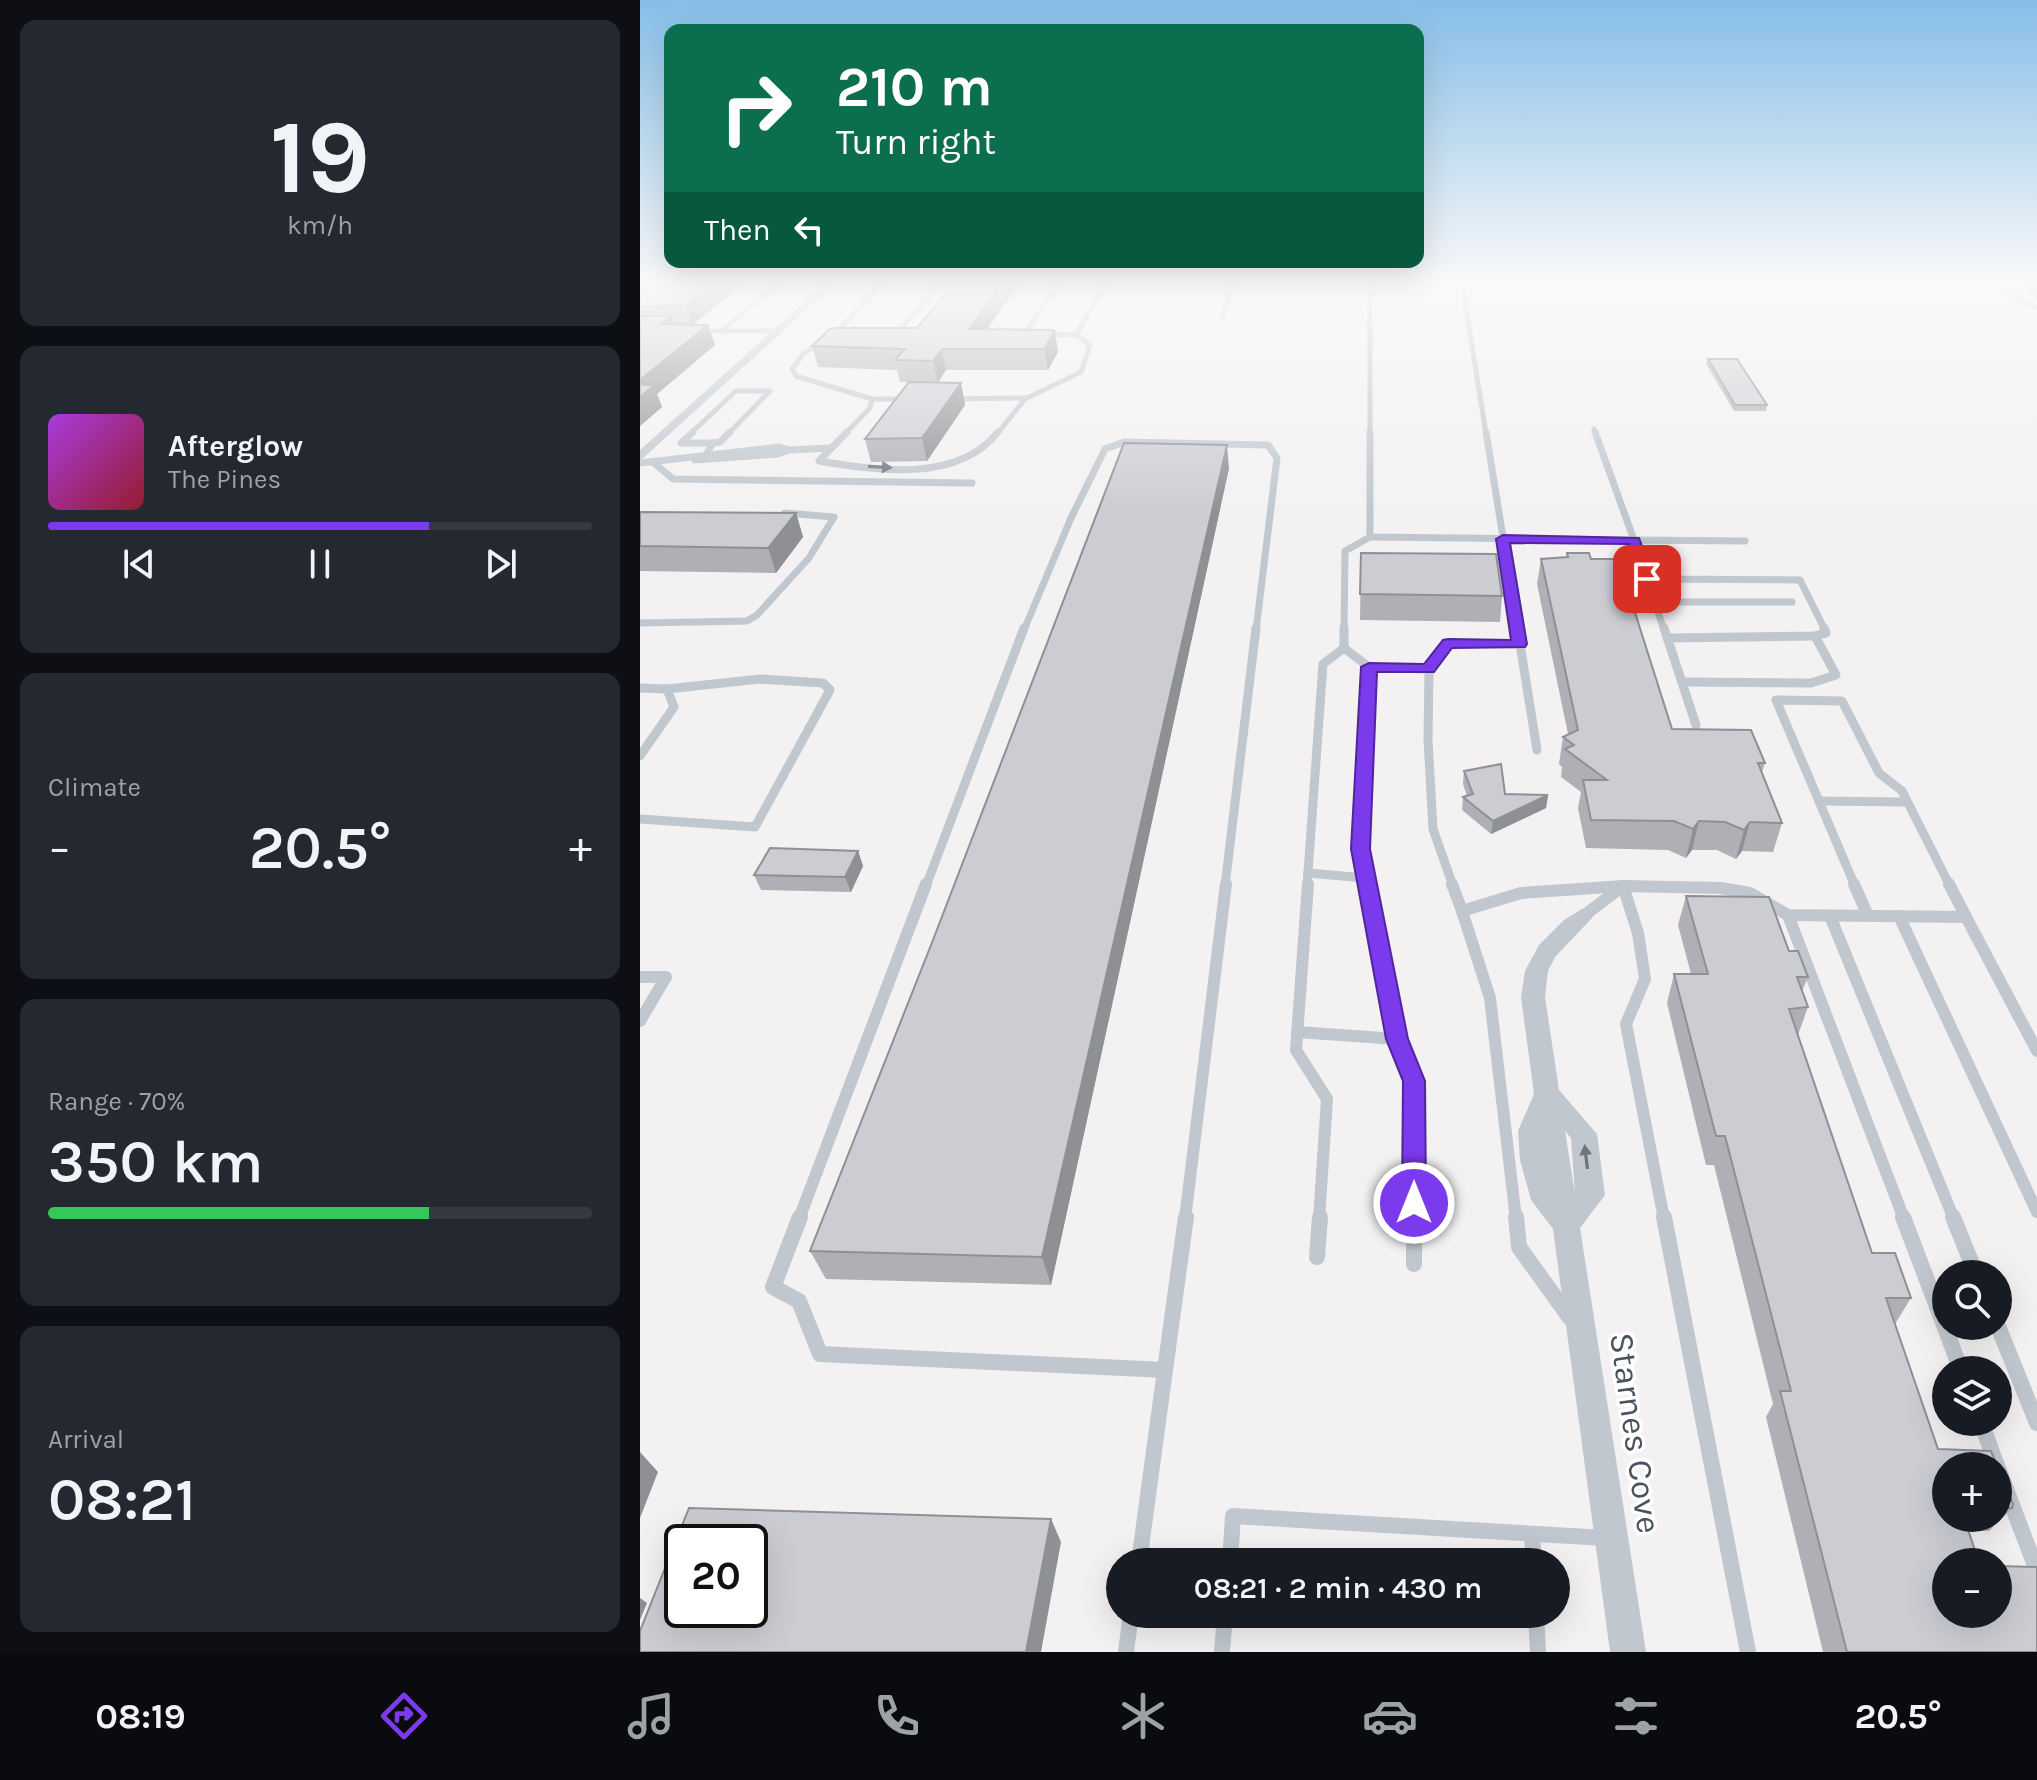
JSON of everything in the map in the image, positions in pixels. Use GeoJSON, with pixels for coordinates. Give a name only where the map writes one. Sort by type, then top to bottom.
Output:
{"type":"FeatureCollection","features":[{"type":"Feature","properties":{"kind":"street"},"geometry":{"type":"LineString","coordinates":[[640,460],[749,359]]}},
{"type":"Feature","properties":{"kind":"street"},"geometry":{"type":"LineString","coordinates":[[1566,1224],[1591,1195],[1584,1134],[1547,1094],[1533,997],[1533,975],[1542,954],[1556,936],[1582,917]]}},
{"type":"Feature","properties":{"kind":"street","name":"Starnes Cove"},"geometry":{"type":"LineString","coordinates":[[1547,1094],[1531,1131],[1533,1160],[1541,1192],[1566,1224],[1628,1652]]}},
{"type":"Feature","properties":{"kind":"lane"},"geometry":{"type":"LineString","coordinates":[[799,359],[792,369],[796,376],[872,399],[918,399]]}},
{"type":"Feature","properties":{"kind":"lane"},"geometry":{"type":"LineString","coordinates":[[934,399],[1026,398],[1081,372],[1085,359]]}},
{"type":"Feature","properties":{"kind":"lane"},"geometry":{"type":"LineString","coordinates":[[1370,359],[1370,537]]}},
{"type":"Feature","properties":{"kind":"lane"},"geometry":{"type":"LineString","coordinates":[[1474,359],[1537,750]]}},
{"type":"Feature","properties":{"kind":"lane"},"geometry":{"type":"LineString","coordinates":[[736,391],[770,391],[720,442],[713,443],[681,443],[736,391]]}},
{"type":"Feature","properties":{"kind":"lane"},"geometry":{"type":"LineString","coordinates":[[872,399],[870,408],[819,461],[895,468],[958,464],[980,453],[1026,398]]}},
{"type":"Feature","properties":{"kind":"lane"},"geometry":{"type":"LineString","coordinates":[[1594,429],[1696,725]]}},
{"type":"Feature","properties":{"kind":"lane"},"geometry":{"type":"LineString","coordinates":[[1141,1548],[1165,1370],[1277,458],[1268,445],[1257,443],[1124,442],[1105,449],[1071,518],[1017,646],[773,1287],[799,1301],[820,1354],[1165,1370]]}},
{"type":"Feature","properties":{"kind":"lane"},"geometry":{"type":"LineString","coordinates":[[707,453],[713,443]]}},
{"type":"Feature","properties":{"kind":"lane"},"geometry":{"type":"LineString","coordinates":[[640,460],[653,462],[707,453],[779,447],[789,450]]}},
{"type":"Feature","properties":{"kind":"lane"},"geometry":{"type":"LineString","coordinates":[[677,459],[728,459],[789,450],[830,448]]}},
{"type":"Feature","properties":{"kind":"lane"},"geometry":{"type":"LineString","coordinates":[[653,462],[673,479],[972,483]]}},
{"type":"Feature","properties":{"kind":"lane"},"geometry":{"type":"LineString","coordinates":[[640,623],[747,621],[760,615],[801,565],[834,517],[773,513]]}},
{"type":"Feature","properties":{"kind":"lane"},"geometry":{"type":"LineString","coordinates":[[1344,648],[1345,551],[1370,537],[1745,541]]}},
{"type":"Feature","properties":{"kind":"lane"},"geometry":{"type":"LineString","coordinates":[[1647,579],[1800,580],[1826,633],[1815,636],[1667,638]]}},
{"type":"Feature","properties":{"kind":"lane"},"geometry":{"type":"LineString","coordinates":[[1655,602],[1792,602]]}},
{"type":"Feature","properties":{"kind":"lane"},"geometry":{"type":"LineString","coordinates":[[1682,682],[1811,683],[1836,675],[1815,636]]}},
{"type":"Feature","properties":{"kind":"lane"},"geometry":{"type":"LineString","coordinates":[[1520,644],[1448,643],[1429,669],[1428,740],[1433,829],[1490,998],[1519,1247],[1582,1336]]}},
{"type":"Feature","properties":{"kind":"lane"},"geometry":{"type":"LineString","coordinates":[[1344,648],[1369,667],[1429,669]]}},
{"type":"Feature","properties":{"kind":"lane"},"geometry":{"type":"LineString","coordinates":[[1317,1257],[1327,1099],[1296,1050],[1323,664],[1344,648]]}},
{"type":"Feature","properties":{"kind":"lane"},"geometry":{"type":"LineString","coordinates":[[1369,667],[1360,849],[1397,1039],[1414,1081],[1414,1264]]}},
{"type":"Feature","properties":{"kind":"lane"},"geometry":{"type":"LineString","coordinates":[[640,688],[667,689],[760,679],[823,683],[830,690],[755,827],[640,819]]}},
{"type":"Feature","properties":{"kind":"lane"},"geometry":{"type":"LineString","coordinates":[[640,756],[674,707],[667,689]]}},
{"type":"Feature","properties":{"kind":"lane"},"geometry":{"type":"LineString","coordinates":[[1868,916],[1776,700],[1842,701],[1879,773],[1902,791],[2037,1051]]}},
{"type":"Feature","properties":{"kind":"lane"},"geometry":{"type":"LineString","coordinates":[[1819,801],[1907,802]]}},
{"type":"Feature","properties":{"kind":"lane"},"geometry":{"type":"LineString","coordinates":[[1308,873],[1365,878]]}},
{"type":"Feature","properties":{"kind":"lane"},"geometry":{"type":"LineString","coordinates":[[1462,911],[1493,897],[1543,889],[1623,886],[1721,888],[1750,893],[1788,915],[1966,917]]}},
{"type":"Feature","properties":{"kind":"lane"},"geometry":{"type":"LineString","coordinates":[[1582,917],[1623,886]]}},
{"type":"Feature","properties":{"kind":"lane"},"geometry":{"type":"LineString","coordinates":[[1623,886],[1638,933],[1645,979],[1626,1024],[1748,1652]]}},
{"type":"Feature","properties":{"kind":"lane"},"geometry":{"type":"LineString","coordinates":[[1788,915],[1956,1356]]}},
{"type":"Feature","properties":{"kind":"lane"},"geometry":{"type":"LineString","coordinates":[[1830,916],[1970,1260]]}},
{"type":"Feature","properties":{"kind":"lane"},"geometry":{"type":"LineString","coordinates":[[1899,916],[2037,1212]]}},
{"type":"Feature","properties":{"kind":"lane"},"geometry":{"type":"LineString","coordinates":[[640,977],[666,977],[640,1021]]}},
{"type":"Feature","properties":{"kind":"lane"},"geometry":{"type":"LineString","coordinates":[[1297,1032],[1397,1039]]}},
{"type":"Feature","properties":{"kind":"lane"},"geometry":{"type":"LineString","coordinates":[[2004,1340],[2037,1423]]}},
{"type":"Feature","properties":{"kind":"lane"},"geometry":{"type":"LineString","coordinates":[[2012,1504],[2037,1571]]}},
{"type":"Feature","properties":{"kind":"lane"},"geometry":{"type":"LineString","coordinates":[[1231,1548],[1233,1516],[1532,1536],[1611,1538]]}},
{"type":"Feature","properties":{"kind":"lane"},"geometry":{"type":"LineString","coordinates":[[1532,1536],[1533,1548]]}},
{"type":"Feature","properties":{"kind":"lane"},"geometry":{"type":"LineString","coordinates":[[1126,1652],[1129,1628]]}},
{"type":"Feature","properties":{"kind":"lane"},"geometry":{"type":"LineString","coordinates":[[1222,1652],[1224,1628]]}},
{"type":"Feature","properties":{"kind":"lane"},"geometry":{"type":"LineString","coordinates":[[1537,1628],[1538,1652]]}},
{"type":"Feature","properties":{"kind":"building"},"geometry":{"type":"Polygon","coordinates":[[[640,359],[666,359],[640,380],[640,359]]]}},
{"type":"Feature","properties":{"kind":"building"},"geometry":{"type":"Polygon","coordinates":[[[896,359],[934,359],[933,361],[896,359]]]}},
{"type":"Feature","properties":{"kind":"building"},"geometry":{"type":"Polygon","coordinates":[[[1708,359],[1737,359],[1767,405],[1735,405],[1708,359]]]}},
{"type":"Feature","properties":{"kind":"building"},"geometry":{"type":"Polygon","coordinates":[[[909,382],[961,383],[922,438],[865,439],[909,382]]]}},
{"type":"Feature","properties":{"kind":"building"},"geometry":{"type":"Polygon","coordinates":[[[640,385],[654,385],[640,397],[640,385]]]}},
{"type":"Feature","properties":{"kind":"building"},"geometry":{"type":"Polygon","coordinates":[[[1124,443],[1227,445],[1042,1257],[810,1251],[933,940],[1124,443]]]}},
{"type":"Feature","properties":{"kind":"building"},"geometry":{"type":"Polygon","coordinates":[[[640,512],[796,513],[768,548],[640,546],[640,512]]]}},
{"type":"Feature","properties":{"kind":"building"},"geometry":{"type":"Polygon","coordinates":[[[1361,553],[1496,554],[1502,596],[1360,594],[1361,553]]]}},
{"type":"Feature","properties":{"kind":"building"},"geometry":{"type":"Polygon","coordinates":[[[1567,553],[1589,553],[1591,559],[1618,559],[1672,729],[1751,730],[1765,763],[1758,763],[1782,823],[1750,822],[1744,830],[1725,822],[1699,821],[1693,829],[1674,821],[1591,820],[1583,780],[1607,780],[1565,749],[1574,745],[1563,737],[1578,730],[1541,559],[1568,557],[1567,553]]]}},
{"type":"Feature","properties":{"kind":"building"},"geometry":{"type":"Polygon","coordinates":[[[1501,764],[1505,794],[1548,795],[1493,821],[1463,797],[1473,794],[1464,771],[1501,764]]]}},
{"type":"Feature","properties":{"kind":"building"},"geometry":{"type":"Polygon","coordinates":[[[770,848],[858,851],[845,877],[754,875],[770,848]]]}},
{"type":"Feature","properties":{"kind":"building"},"geometry":{"type":"Polygon","coordinates":[[[1686,896],[1769,897],[1789,951],[1798,951],[1808,977],[1797,977],[1808,1007],[1789,1009],[1872,1253],[1895,1253],[1911,1298],[1886,1298],[1932,1436],[1938,1449],[1991,1452],[1932,1452],[1932,1532],[1969,1532],[1974,1548],[1932,1548],[1932,1628],[2012,1628],[2012,1566],[2037,1567],[2037,1652],[1847,1652],[1780,1391],[1791,1391],[1725,1136],[1716,1136],[1674,974],[1708,974],[1686,896]]]}},
{"type":"Feature","properties":{"kind":"building"},"geometry":{"type":"Polygon","coordinates":[[[689,1508],[1051,1519],[1026,1652],[640,1652],[640,1631],[664,1571],[664,1628],[768,1628],[768,1524],[683,1524],[689,1508]]]}},
{"type":"Feature","properties":{"kind":"route"},"geometry":{"type":"LineString","coordinates":[[1414,1203],[1414,1081],[1397,1039],[1360,849],[1369,667],[1429,669],[1448,643],[1520,644],[1503,539],[1634,540],[1647,579]]}}]}
